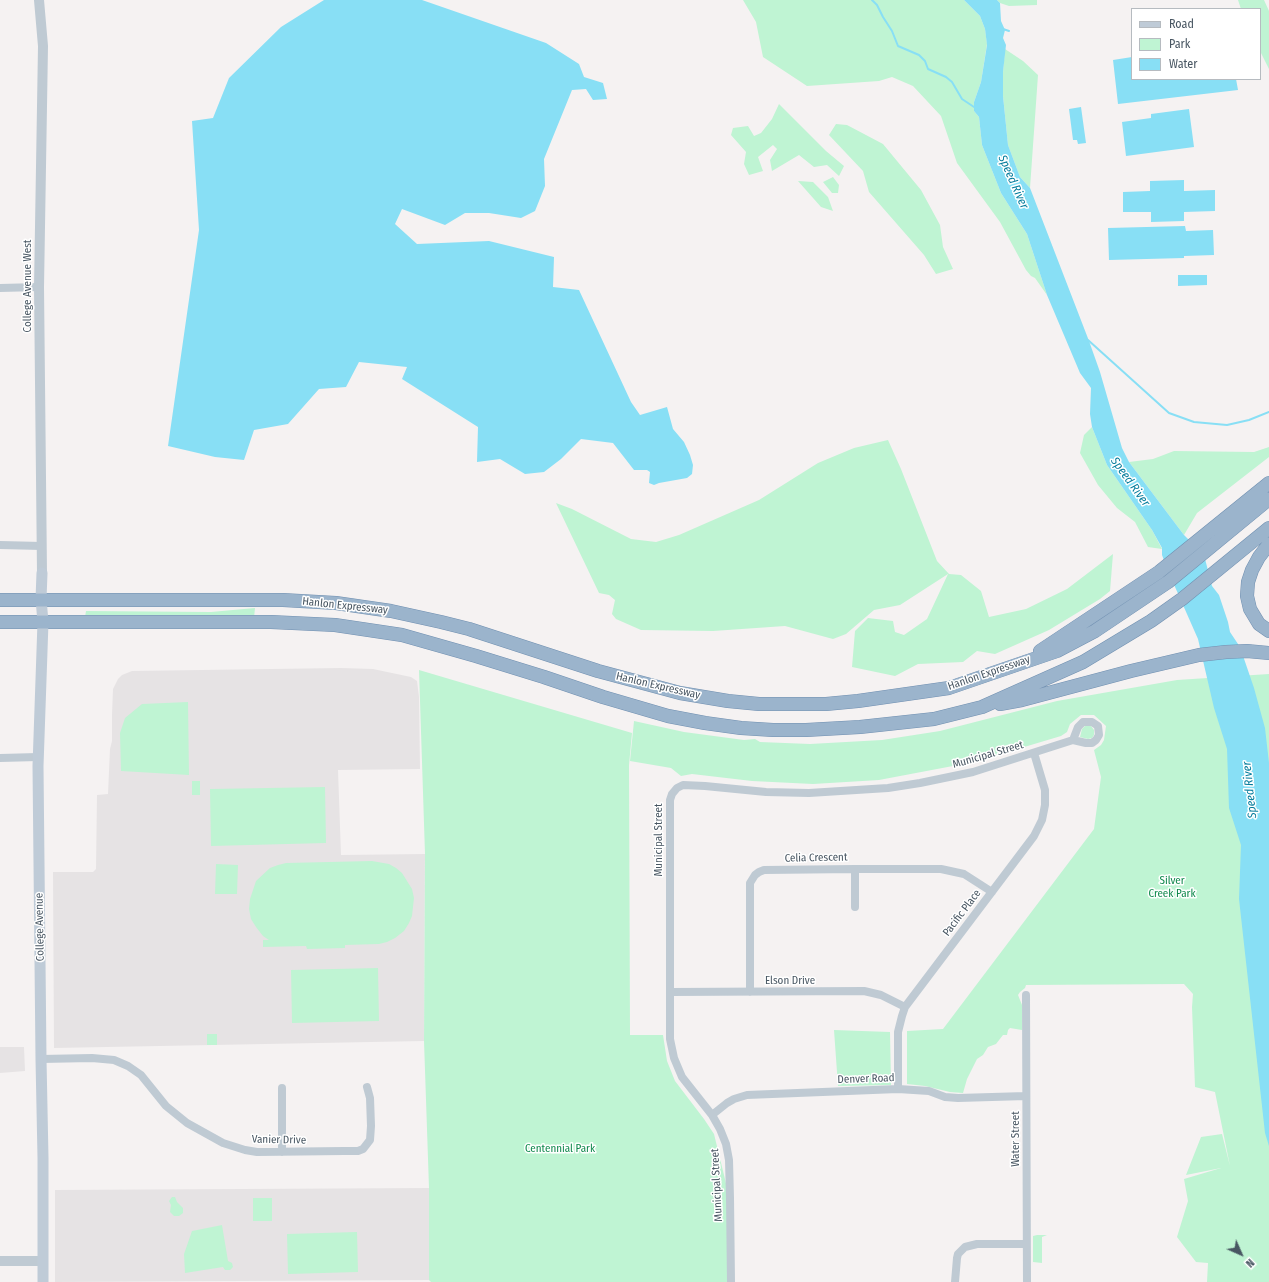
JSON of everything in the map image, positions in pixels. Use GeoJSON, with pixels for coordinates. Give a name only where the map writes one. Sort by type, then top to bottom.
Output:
{"type":"FeatureCollection","features":[{"type":"Feature","properties":{"kind":"highway"},"geometry":{"type":"LineString","coordinates":[[1023,662],[1134,590],[1159,572],[1269,483]]}},
{"type":"Feature","properties":{"kind":"highway","name":"Hanlon Expressway"},"geometry":{"type":"LineString","coordinates":[[0,600],[282,600],[336,603],[390,611],[441,622],[598,671],[680,693],[759,704],[826,704],[949,688],[1057,650],[1095,631],[1168,582],[1209,550],[1269,499]]}},
{"type":"Feature","properties":{"kind":"highway","name":"Hanlon Expressway"},"geometry":{"type":"LineString","coordinates":[[0,622],[297,622],[369,629],[402,636],[476,656],[602,697],[668,716],[741,728],[806,730],[873,726],[934,719],[982,707],[1083,662],[1151,621],[1182,599],[1269,528]]}},
{"type":"Feature","properties":{"kind":"highway"},"geometry":{"type":"LineString","coordinates":[[1269,544],[1258,558],[1252,570],[1248,582],[1247,596],[1250,609],[1259,624],[1269,631]]}},
{"type":"Feature","properties":{"kind":"highway"},"geometry":{"type":"LineString","coordinates":[[982,707],[1022,700],[1131,671],[1199,656],[1247,651],[1265,653]]}},
{"type":"Feature","properties":{"kind":"main road","name":"College Avenue"},"geometry":{"type":"LineString","coordinates":[[42,573],[41,599],[43,622],[38,757],[41,1059],[44,1158],[43,1282]]}},
{"type":"Feature","properties":{"kind":"street","name":"College Avenue West"},"geometry":{"type":"LineString","coordinates":[[39,0],[43,48],[39,287],[42,573]]}},
{"type":"Feature","properties":{"kind":"street"},"geometry":{"type":"LineString","coordinates":[[0,288],[39,287]]}},
{"type":"Feature","properties":{"kind":"street"},"geometry":{"type":"LineString","coordinates":[[0,544],[42,546]]}},
{"type":"Feature","properties":{"kind":"street","name":"Municipal Street"},"geometry":{"type":"LineString","coordinates":[[731,1282],[729,1160],[726,1144],[712,1114],[682,1077],[677,1067],[670,1039],[670,800],[672,794],[677,788],[684,785],[766,792],[809,793],[888,788],[973,772],[1073,740]]}},
{"type":"Feature","properties":{"kind":"street","name":"Pacific Place"},"geometry":{"type":"LineString","coordinates":[[898,1089],[898,1032],[905,1007],[1034,836],[1042,820],[1045,805],[1045,790],[1034,753]]}},
{"type":"Feature","properties":{"kind":"street"},"geometry":{"type":"LineString","coordinates":[[0,758],[38,757]]}},
{"type":"Feature","properties":{"kind":"street"},"geometry":{"type":"LineString","coordinates":[[855,869],[855,907]]}},
{"type":"Feature","properties":{"kind":"street","name":"Celia Crescent"},"geometry":{"type":"LineString","coordinates":[[750,992],[750,883],[755,874],[764,870],[950,870],[970,877],[992,892]]}},
{"type":"Feature","properties":{"kind":"street","name":"Elson Drive"},"geometry":{"type":"LineString","coordinates":[[671,992],[864,991],[881,995],[905,1007]]}},
{"type":"Feature","properties":{"kind":"street","name":"Water Street"},"geometry":{"type":"LineString","coordinates":[[1026,995],[1027,1282]]}},
{"type":"Feature","properties":{"kind":"street","name":"Vanier Drive"},"geometry":{"type":"LineString","coordinates":[[41,1059],[92,1058],[107,1059],[121,1063],[128,1066],[140,1075],[173,1113],[187,1123],[223,1143],[245,1150],[259,1152],[358,1151],[363,1149],[370,1140],[371,1130],[370,1098],[367,1087]]}},
{"type":"Feature","properties":{"kind":"street"},"geometry":{"type":"LineString","coordinates":[[282,1088],[282,1152]]}},
{"type":"Feature","properties":{"kind":"street","name":"Denver Road"},"geometry":{"type":"LineString","coordinates":[[712,1114],[727,1102],[747,1095],[898,1089],[929,1091],[958,1098],[1026,1096]]}},
{"type":"Feature","properties":{"kind":"street"},"geometry":{"type":"LineString","coordinates":[[955,1282],[958,1254],[965,1247],[977,1244],[1026,1244]]}},
{"type":"Feature","properties":{"kind":"street"},"geometry":{"type":"LineString","coordinates":[[0,1261],[43,1261]]}},
{"type":"Feature","properties":{"kind":"shaded area"},"geometry":{"type":"Polygon","coordinates":[[[341,668],[373,669],[411,677],[417,681],[419,697],[420,769],[338,770],[341,855],[425,854],[424,1041],[54,1048],[53,872],[93,872],[96,869],[97,795],[108,794],[110,749],[112,741],[113,689],[118,679],[122,675],[132,671],[341,668]]]}},
{"type":"Feature","properties":{"kind":"shaded area"},"geometry":{"type":"Polygon","coordinates":[[[0,1047],[24,1047],[25,1071],[0,1073],[0,1047]]]}},
{"type":"Feature","properties":{"kind":"shaded area"},"geometry":{"type":"Polygon","coordinates":[[[429,1188],[429,1280],[55,1282],[55,1190],[429,1188]]]}},
{"type":"Feature","properties":{"kind":"green space"},"geometry":{"type":"Polygon","coordinates":[[[743,0],[964,0],[980,16],[985,29],[987,44],[981,82],[974,102],[974,111],[979,117],[982,145],[1001,193],[1027,234],[1047,295],[1035,278],[1026,270],[1000,222],[957,163],[941,116],[913,86],[892,77],[879,81],[807,86],[763,57],[756,22],[743,0]]]}},
{"type":"Feature","properties":{"kind":"green space"},"geometry":{"type":"Polygon","coordinates":[[[997,0],[1037,0],[1037,5],[1009,6],[1000,3],[997,0]]]}},
{"type":"Feature","properties":{"kind":"green space"},"geometry":{"type":"Polygon","coordinates":[[[1238,0],[1264,0],[1269,11],[1269,69],[1261,53],[1261,8],[1241,8],[1238,0]]]}},
{"type":"Feature","properties":{"kind":"green space"},"geometry":{"type":"Polygon","coordinates":[[[1005,49],[1023,61],[1038,75],[1030,188],[1020,177],[1008,145],[1003,96],[1005,49]]]}},
{"type":"Feature","properties":{"kind":"green space"},"geometry":{"type":"Polygon","coordinates":[[[779,104],[826,151],[844,166],[839,176],[827,165],[814,167],[799,155],[772,171],[770,160],[777,149],[773,145],[758,157],[763,171],[749,175],[744,164],[746,152],[731,135],[733,128],[748,126],[754,136],[761,133],[772,119],[779,104]]]}},
{"type":"Feature","properties":{"kind":"green space"},"geometry":{"type":"Polygon","coordinates":[[[836,124],[847,125],[883,144],[921,190],[940,225],[943,247],[953,269],[936,274],[924,255],[869,192],[863,171],[829,135],[836,124]]]}},
{"type":"Feature","properties":{"kind":"green space"},"geometry":{"type":"Polygon","coordinates":[[[833,177],[839,185],[838,193],[832,193],[823,182],[833,177]]]}},
{"type":"Feature","properties":{"kind":"green space"},"geometry":{"type":"Polygon","coordinates":[[[798,181],[813,182],[828,197],[833,211],[821,207],[798,181]]]}},
{"type":"Feature","properties":{"kind":"green space"},"geometry":{"type":"Polygon","coordinates":[[[1092,427],[1107,465],[1152,530],[1162,549],[1148,547],[1135,522],[1117,508],[1098,485],[1080,453],[1084,435],[1092,427]]]}},
{"type":"Feature","properties":{"kind":"green space"},"geometry":{"type":"Polygon","coordinates":[[[888,440],[937,561],[949,574],[961,575],[981,591],[989,617],[1026,609],[1067,589],[1113,554],[1110,591],[1100,599],[1049,630],[995,654],[977,651],[963,662],[918,664],[895,676],[852,667],[855,631],[868,618],[893,621],[895,632],[904,635],[927,619],[948,574],[900,605],[874,610],[846,634],[833,639],[785,626],[713,631],[641,630],[616,619],[612,614],[615,600],[609,595],[599,593],[556,503],[572,509],[631,539],[656,542],[679,535],[759,500],[818,463],[854,448],[888,440]]]}},
{"type":"Feature","properties":{"kind":"green space"},"geometry":{"type":"Polygon","coordinates":[[[1269,447],[1269,457],[1197,513],[1184,535],[1129,462],[1153,459],[1174,451],[1254,452],[1269,447]]]}},
{"type":"Feature","properties":{"kind":"green space"},"geometry":{"type":"Polygon","coordinates":[[[255,608],[254,618],[85,617],[86,611],[211,612],[255,608]]]}},
{"type":"Feature","properties":{"kind":"green space","name":"Centennial Park"},"geometry":{"type":"Polygon","coordinates":[[[419,670],[632,733],[629,765],[630,1035],[663,1035],[667,1061],[675,1081],[714,1134],[733,1212],[730,1282],[431,1282],[429,1280],[429,1188],[424,1041],[425,854],[419,670]]]}},
{"type":"Feature","properties":{"kind":"green space","name":"Silver Creek Park"},"geometry":{"type":"Polygon","coordinates":[[[1269,674],[1269,1282],[1207,1282],[1208,1263],[1196,1262],[1177,1237],[1188,1201],[1184,1179],[1221,1168],[1186,1175],[1201,1137],[1222,1134],[1230,1166],[1215,1092],[1195,1087],[1192,1007],[1193,994],[1184,984],[1026,985],[1018,995],[1022,1005],[1022,1030],[1010,1028],[1007,1035],[1003,1035],[996,1044],[988,1047],[983,1055],[977,1059],[967,1079],[963,1093],[907,1084],[907,1031],[943,1029],[1094,829],[1101,777],[1094,750],[1101,745],[1104,740],[1106,726],[1094,715],[1081,715],[1070,724],[1067,732],[1061,736],[974,762],[879,780],[813,784],[752,781],[692,774],[681,776],[671,768],[630,761],[634,721],[684,732],[744,740],[755,739],[760,742],[810,744],[882,740],[940,731],[1057,701],[1177,680],[1269,674]]]}},
{"type":"Feature","properties":{"kind":"green space"},"geometry":{"type":"Polygon","coordinates":[[[188,702],[189,775],[121,771],[120,733],[125,718],[142,704],[188,702]]]}},
{"type":"Feature","properties":{"kind":"green space"},"geometry":{"type":"Polygon","coordinates":[[[1085,726],[1091,726],[1094,730],[1094,735],[1092,738],[1088,739],[1080,737],[1082,729],[1085,726]]]}},
{"type":"Feature","properties":{"kind":"green space"},"geometry":{"type":"Polygon","coordinates":[[[192,781],[200,781],[200,795],[192,795],[192,781]]]}},
{"type":"Feature","properties":{"kind":"green space"},"geometry":{"type":"Polygon","coordinates":[[[325,787],[326,843],[211,846],[210,789],[325,787]]]}},
{"type":"Feature","properties":{"kind":"green space"},"geometry":{"type":"Polygon","coordinates":[[[372,861],[389,864],[396,868],[402,873],[412,889],[414,898],[412,916],[404,931],[387,942],[379,944],[345,945],[345,948],[307,949],[306,946],[263,947],[263,940],[269,940],[263,936],[256,927],[251,919],[249,909],[250,899],[256,881],[270,868],[286,863],[372,861]]]}},
{"type":"Feature","properties":{"kind":"green space"},"geometry":{"type":"Polygon","coordinates":[[[216,864],[238,865],[237,894],[215,894],[216,864]]]}},
{"type":"Feature","properties":{"kind":"green space"},"geometry":{"type":"Polygon","coordinates":[[[378,968],[379,1021],[292,1023],[291,970],[378,968]]]}},
{"type":"Feature","properties":{"kind":"green space"},"geometry":{"type":"Polygon","coordinates":[[[834,1030],[890,1032],[891,1085],[838,1086],[834,1030]]]}},
{"type":"Feature","properties":{"kind":"green space"},"geometry":{"type":"Polygon","coordinates":[[[207,1034],[217,1034],[217,1045],[207,1045],[207,1034]]]}},
{"type":"Feature","properties":{"kind":"green space"},"geometry":{"type":"Polygon","coordinates":[[[172,1197],[175,1197],[177,1202],[183,1208],[183,1213],[179,1216],[174,1216],[170,1212],[171,1205],[169,1201],[172,1197]]]}},
{"type":"Feature","properties":{"kind":"green space"},"geometry":{"type":"Polygon","coordinates":[[[253,1198],[272,1198],[272,1221],[253,1221],[253,1198]]]}},
{"type":"Feature","properties":{"kind":"green space"},"geometry":{"type":"Polygon","coordinates":[[[222,1225],[228,1261],[232,1263],[233,1267],[230,1270],[225,1270],[223,1267],[185,1273],[184,1254],[192,1231],[222,1225]]]}},
{"type":"Feature","properties":{"kind":"green space"},"geometry":{"type":"Polygon","coordinates":[[[357,1232],[358,1272],[288,1274],[287,1234],[357,1232]]]}},
{"type":"Feature","properties":{"kind":"green space"},"geometry":{"type":"Polygon","coordinates":[[[1047,1235],[1042,1237],[1042,1263],[1033,1262],[1033,1236],[1047,1235]]]}},
{"type":"Feature","properties":{"kind":"water"},"geometry":{"type":"Polygon","coordinates":[[[324,0],[422,0],[546,43],[579,64],[584,77],[603,83],[607,99],[593,100],[586,89],[572,90],[544,159],[545,186],[535,211],[521,218],[489,213],[465,213],[445,225],[402,209],[395,224],[417,244],[489,241],[554,257],[553,287],[579,290],[631,402],[640,415],[667,407],[673,429],[684,442],[693,465],[692,474],[687,478],[654,485],[649,483],[650,472],[647,470],[634,470],[613,443],[581,439],[561,459],[544,472],[525,474],[500,459],[477,462],[478,427],[402,379],[407,367],[359,362],[346,387],[319,389],[288,424],[254,430],[244,460],[215,457],[168,446],[199,230],[192,121],[213,118],[229,78],[281,27],[324,0]]]}},
{"type":"Feature","properties":{"kind":"water","name":"Speed River"},"geometry":{"type":"Polygon","coordinates":[[[964,0],[997,0],[1000,3],[1001,21],[1005,30],[1003,38],[1006,45],[1003,72],[1003,96],[1008,145],[1020,177],[1030,188],[1089,341],[1100,372],[1122,448],[1129,462],[1184,535],[1204,555],[1212,586],[1219,595],[1230,632],[1240,647],[1254,688],[1265,728],[1269,763],[1269,1146],[1265,1133],[1239,899],[1241,845],[1229,808],[1227,749],[1214,708],[1198,639],[1168,571],[1162,555],[1162,548],[1152,530],[1107,465],[1092,427],[1090,414],[1091,388],[1080,373],[1047,295],[1027,234],[1001,193],[982,145],[979,117],[974,111],[974,102],[981,82],[987,45],[985,29],[980,16],[964,0]]]}},
{"type":"Feature","properties":{"kind":"water"},"geometry":{"type":"Polygon","coordinates":[[[1131,57],[1131,80],[1236,80],[1238,90],[1118,104],[1113,60],[1131,57]]]}},
{"type":"Feature","properties":{"kind":"water"},"geometry":{"type":"Polygon","coordinates":[[[1081,107],[1086,143],[1078,144],[1077,140],[1073,140],[1069,109],[1081,107]]]}},
{"type":"Feature","properties":{"kind":"water"},"geometry":{"type":"Polygon","coordinates":[[[1189,109],[1194,147],[1126,156],[1122,122],[1151,118],[1151,114],[1189,109]]]}},
{"type":"Feature","properties":{"kind":"water"},"geometry":{"type":"Polygon","coordinates":[[[1184,180],[1184,191],[1215,190],[1215,211],[1184,212],[1184,221],[1151,222],[1151,212],[1123,212],[1123,192],[1150,191],[1150,181],[1184,180]]]}},
{"type":"Feature","properties":{"kind":"water"},"geometry":{"type":"Polygon","coordinates":[[[1185,226],[1186,231],[1213,230],[1214,255],[1184,256],[1184,258],[1109,260],[1108,228],[1185,226]]]}},
{"type":"Feature","properties":{"kind":"water"},"geometry":{"type":"Polygon","coordinates":[[[1178,275],[1207,275],[1207,285],[1178,286],[1178,275]]]}},
{"type":"Feature","properties":{"kind":"waterway"},"geometry":{"type":"LineString","coordinates":[[872,0],[877,5],[892,31],[898,46],[919,55],[925,61],[928,69],[946,77],[952,82],[962,99],[974,107]]}},
{"type":"Feature","properties":{"kind":"waterway"},"geometry":{"type":"LineString","coordinates":[[1003,29],[1009,31]]}},
{"type":"Feature","properties":{"kind":"waterway"},"geometry":{"type":"LineString","coordinates":[[1088,340],[1169,413],[1194,422],[1227,425],[1249,420],[1269,412]]}}]}
